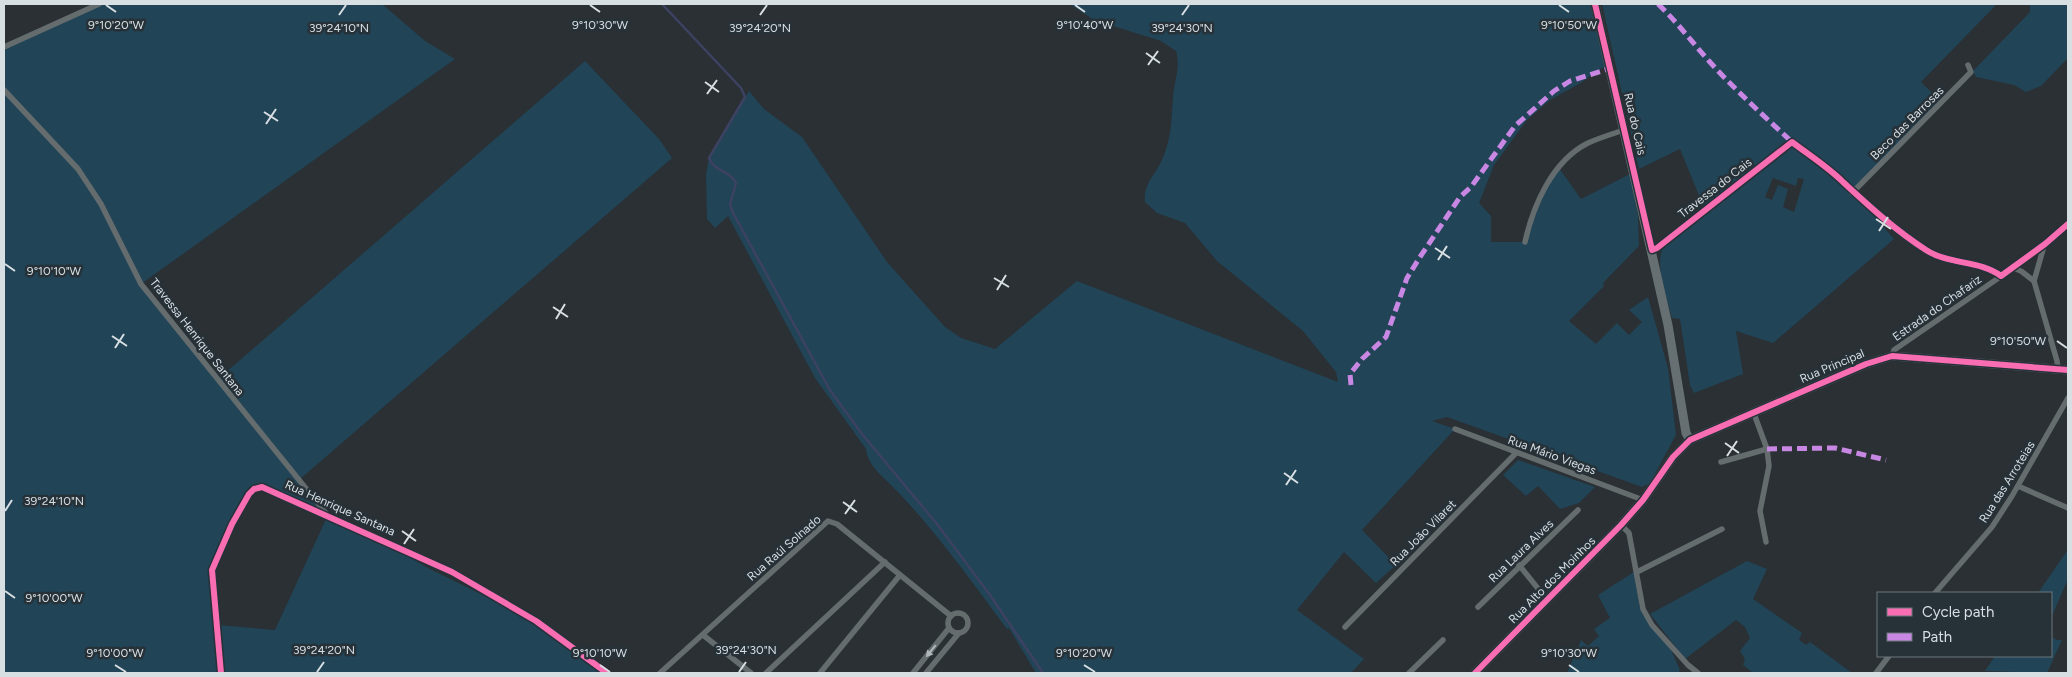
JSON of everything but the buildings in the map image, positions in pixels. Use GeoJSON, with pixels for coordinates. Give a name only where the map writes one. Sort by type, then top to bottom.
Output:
{"type":"FeatureCollection","features":[{"type":"Feature","properties":{"kind":"street"},"geometry":{"type":"LineString","coordinates":[[4,47],[100,4]]}},
{"type":"Feature","properties":{"kind":"street","name":"Rua do Cais"},"geometry":{"type":"LineString","coordinates":[[1595,4],[1652,250],[1668,325],[1686,433],[1690,440]]}},
{"type":"Feature","properties":{"kind":"street","name":"Beco das Barrosas"},"geometry":{"type":"LineString","coordinates":[[1852,193],[1971,72],[1968,65]]}},
{"type":"Feature","properties":{"kind":"street","name":"Travessa Henrique Santana"},"geometry":{"type":"LineString","coordinates":[[4,90],[78,169],[100,204],[141,284],[331,518]]}},
{"type":"Feature","properties":{"kind":"street"},"geometry":{"type":"LineString","coordinates":[[1525,242],[1534,209],[1559,168],[1587,144],[1624,130]]}},
{"type":"Feature","properties":{"kind":"street","name":"Travessa do Cais"},"geometry":{"type":"LineString","coordinates":[[1652,250],[1792,142],[1844,183],[1852,193]]}},
{"type":"Feature","properties":{"kind":"street"},"geometry":{"type":"LineString","coordinates":[[1852,193],[1883,220],[1928,252],[1956,262],[1987,267],[2001,276]]}},
{"type":"Feature","properties":{"kind":"street","name":"Estrada do Chafariz"},"geometry":{"type":"LineString","coordinates":[[1892,356],[1894,350],[2013,268],[2068,224]]}},
{"type":"Feature","properties":{"kind":"street"},"geometry":{"type":"LineString","coordinates":[[2045,244],[2034,281],[2058,370]]}},
{"type":"Feature","properties":{"kind":"street"},"geometry":{"type":"LineString","coordinates":[[2013,268],[2021,271],[2034,281]]}},
{"type":"Feature","properties":{"kind":"street","name":"Rua Principal"},"geometry":{"type":"LineString","coordinates":[[1643,500],[1673,456],[1690,440],[1753,411],[1866,364],[1892,356],[2068,370]]}},
{"type":"Feature","properties":{"kind":"street","name":"Rua das Arroteias"},"geometry":{"type":"LineString","coordinates":[[1936,592],[1992,527],[2018,486],[2068,398]]}},
{"type":"Feature","properties":{"kind":"street"},"geometry":{"type":"LineString","coordinates":[[1753,411],[1767,449],[1769,466],[1760,511],[1766,542]]}},
{"type":"Feature","properties":{"kind":"street","name":"Rua Mário Viegas"},"geometry":{"type":"LineString","coordinates":[[1455,429],[1643,500]]}},
{"type":"Feature","properties":{"kind":"street"},"geometry":{"type":"LineString","coordinates":[[1721,462],[1767,449]]}},
{"type":"Feature","properties":{"kind":"street","name":"Rua João Vilaret"},"geometry":{"type":"LineString","coordinates":[[1345,627],[1516,453]]}},
{"type":"Feature","properties":{"kind":"street"},"geometry":{"type":"LineString","coordinates":[[2018,486],[2068,508]]}},
{"type":"Feature","properties":{"kind":"street","name":"Rua Henrique Santana"},"geometry":{"type":"LineString","coordinates":[[221,673],[212,570],[232,524],[249,494],[254,489],[262,487],[452,572],[536,621],[607,673]]}},
{"type":"Feature","properties":{"kind":"street","name":"Rua Alto dos Moinhos"},"geometry":{"type":"LineString","coordinates":[[1475,673],[1622,525],[1643,500]]}},
{"type":"Feature","properties":{"kind":"street","name":"Rua Laura Alves"},"geometry":{"type":"LineString","coordinates":[[1478,607],[1519,565],[1578,510]]}},
{"type":"Feature","properties":{"kind":"street","name":"Rua Raúl Solnado"},"geometry":{"type":"LineString","coordinates":[[660,673],[828,521],[837,524],[951,616]]}},
{"type":"Feature","properties":{"kind":"street"},"geometry":{"type":"LineString","coordinates":[[1622,525],[1628,533],[1643,609],[1652,625],[1688,665],[1698,673]]}},
{"type":"Feature","properties":{"kind":"street"},"geometry":{"type":"LineString","coordinates":[[1637,572],[1722,529]]}},
{"type":"Feature","properties":{"kind":"street"},"geometry":{"type":"LineString","coordinates":[[766,673],[885,562]]}},
{"type":"Feature","properties":{"kind":"street"},"geometry":{"type":"LineString","coordinates":[[1519,565],[1548,601]]}},
{"type":"Feature","properties":{"kind":"street"},"geometry":{"type":"LineString","coordinates":[[820,673],[900,574]]}},
{"type":"Feature","properties":{"kind":"street"},"geometry":{"type":"LineString","coordinates":[[926,673],[959,633],[967,628],[967,618],[960,613],[951,616],[948,622],[950,628],[959,633]]}},
{"type":"Feature","properties":{"kind":"street"},"geometry":{"type":"LineString","coordinates":[[913,673],[950,628]]}},
{"type":"Feature","properties":{"kind":"street"},"geometry":{"type":"LineString","coordinates":[[703,635],[752,673]]}},
{"type":"Feature","properties":{"kind":"street"},"geometry":{"type":"LineString","coordinates":[[1409,673],[1443,640]]}},
{"type":"Feature","properties":{"kind":"street"},"geometry":{"type":"LineString","coordinates":[[1876,673],[1888,657]]}},
{"type":"Feature","properties":{"kind":"shaded area"},"geometry":{"type":"Polygon","coordinates":[[[99,4],[382,4],[425,41],[455,59],[141,284],[217,380],[585,61],[659,139],[672,158],[299,480],[331,518],[369,534],[428,568],[536,621],[606,673],[4,673],[4,47],[99,4]],[[254,489],[226,534],[212,570],[218,625],[275,630],[327,517],[270,489],[254,489]]]}},
{"type":"Feature","properties":{"kind":"shaded area"},"geometry":{"type":"Polygon","coordinates":[[[1070,4],[1590,4],[1605,66],[1579,84],[1550,100],[1527,120],[1494,165],[1479,203],[1491,216],[1491,242],[1525,242],[1534,209],[1559,168],[1581,199],[1630,174],[1638,216],[1639,246],[1603,283],[1604,286],[1569,321],[1596,344],[1617,323],[1629,335],[1642,322],[1629,310],[1648,297],[1668,368],[1676,435],[1650,483],[1642,487],[1447,417],[1432,421],[1455,429],[1362,530],[1396,565],[1376,583],[1344,552],[1297,610],[1364,659],[1351,673],[1036,673],[1009,628],[1007,629],[941,541],[912,507],[873,467],[866,449],[815,378],[728,216],[715,228],[707,219],[706,174],[709,158],[749,91],[764,109],[802,137],[887,262],[945,327],[961,338],[995,349],[1077,281],[1338,382],[1336,372],[1303,331],[1217,261],[1185,223],[1157,213],[1145,202],[1147,186],[1160,164],[1169,139],[1178,69],[1176,51],[1161,41],[1094,20],[1070,4]]]}},
{"type":"Feature","properties":{"kind":"shaded area"},"geometry":{"type":"Polygon","coordinates":[[[1602,4],[1997,4],[1921,82],[1941,102],[1853,192],[1894,239],[1773,343],[1736,331],[1743,374],[1694,393],[1690,385],[1680,319],[1672,318],[1662,282],[1660,262],[1661,254],[1668,242],[1705,210],[1680,149],[1639,169],[1602,4]],[[1773,178],[1765,197],[1772,200],[1778,185],[1788,189],[1783,207],[1794,212],[1804,179],[1798,178],[1796,186],[1773,178]]]}},
{"type":"Feature","properties":{"kind":"shaded area"},"geometry":{"type":"Polygon","coordinates":[[[2030,4],[2068,4],[2068,58],[2041,86],[2026,92],[2014,85],[1976,77],[1973,71],[2030,12],[2030,4]]]}},
{"type":"Feature","properties":{"kind":"shaded area"},"geometry":{"type":"Polygon","coordinates":[[[1518,460],[1595,487],[1579,503],[1560,509],[1538,486],[1526,496],[1503,475],[1518,460]]]}},
{"type":"Feature","properties":{"kind":"shaded area"},"geometry":{"type":"Polygon","coordinates":[[[2067,551],[2068,579],[2052,616],[2052,592],[2039,592],[2067,551]]]}},
{"type":"Feature","properties":{"kind":"shaded area"},"geometry":{"type":"Polygon","coordinates":[[[1747,561],[1767,569],[1753,599],[1802,633],[1799,640],[1806,645],[1810,642],[1852,673],[1753,673],[1743,665],[1745,659],[1740,651],[1750,638],[1745,627],[1736,620],[1685,659],[1650,614],[1747,561]]]}},
{"type":"Feature","properties":{"kind":"shaded area"},"geometry":{"type":"Polygon","coordinates":[[[1634,572],[1640,608],[1671,650],[1680,670],[1678,673],[1567,673],[1581,640],[1588,646],[1599,636],[1594,629],[1610,618],[1598,595],[1634,572]]]}},
{"type":"Feature","properties":{"kind":"shaded area"},"geometry":{"type":"Polygon","coordinates":[[[2052,638],[2062,640],[2047,673],[1985,671],[1994,657],[2052,657],[2052,638]]]}},
{"type":"Feature","properties":{"kind":"waterway"},"geometry":{"type":"LineString","coordinates":[[662,4],[741,88],[745,97],[709,158],[714,166],[730,176],[736,183],[730,204],[733,213],[830,390],[862,434],[937,524],[990,595],[1043,673]]}},
{"type":"Feature","properties":{"kind":"marked path"},"geometry":{"type":"LineString","coordinates":[[1658,4],[1729,82],[1792,142]]}},
{"type":"Feature","properties":{"kind":"marked path"},"geometry":{"type":"LineString","coordinates":[[1351,385],[1350,374],[1362,359],[1386,337],[1407,278],[1420,257],[1460,197],[1471,187],[1515,126],[1554,91],[1570,81],[1611,68]]}},
{"type":"Feature","properties":{"kind":"marked path"},"geometry":{"type":"LineString","coordinates":[[1767,449],[1835,448],[1886,460]]}},
{"type":"Feature","properties":{"kind":"cycle path"},"geometry":{"type":"LineString","coordinates":[[1595,4],[1652,250],[1792,142],[1831,171],[1893,226],[1926,250],[1944,258],[1984,267],[2001,276],[2045,244],[2068,224]]}},
{"type":"Feature","properties":{"kind":"cycle path"},"geometry":{"type":"LineString","coordinates":[[1475,673],[1621,525],[1643,500],[1673,457],[1690,440],[1866,364],[1892,356],[2068,370]]}},
{"type":"Feature","properties":{"kind":"cycle path"},"geometry":{"type":"LineString","coordinates":[[221,673],[212,570],[232,524],[249,494],[254,489],[262,487],[452,572],[536,621],[607,673]]}}]}
